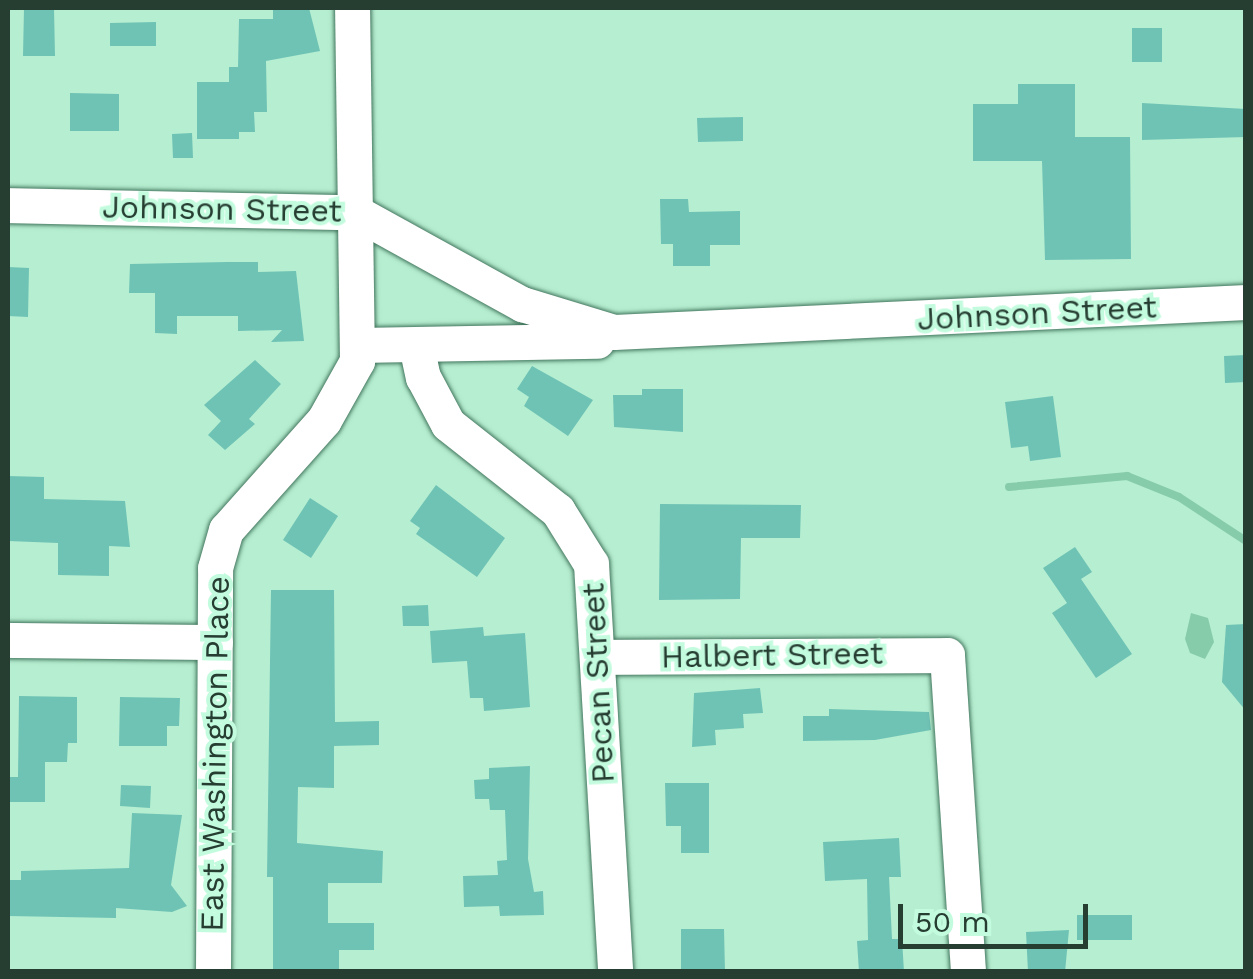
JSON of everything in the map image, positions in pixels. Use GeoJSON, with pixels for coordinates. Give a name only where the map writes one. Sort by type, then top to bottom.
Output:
{"type":"FeatureCollection","features":[{"type":"Feature","properties":{"kind":"street","name":"East Washington Place"},"geometry":{"type":"LineString","coordinates":[[213,972],[215,568],[226,530],[324,420],[346,387],[358,345],[352,8]]}},
{"type":"Feature","properties":{"kind":"street","name":"Johnson Street"},"geometry":{"type":"LineString","coordinates":[[8,205],[355,212],[542,312],[597,330],[648,332],[1246,302]]}},
{"type":"Feature","properties":{"kind":"street","name":"Johnson Street"},"geometry":{"type":"LineString","coordinates":[[358,345],[586,342],[648,332]]}},
{"type":"Feature","properties":{"kind":"street","name":"Pecan Street"},"geometry":{"type":"LineString","coordinates":[[416,346],[423,377],[448,424],[577,533],[591,564],[614,972]]}},
{"type":"Feature","properties":{"kind":"street"},"geometry":{"type":"LineString","coordinates":[[8,640],[215,642]]}},
{"type":"Feature","properties":{"kind":"street","name":"Halbert Street"},"geometry":{"type":"LineString","coordinates":[[597,657],[947,656],[968,972]]}},
{"type":"Feature","properties":{"kind":"shaded area"},"geometry":{"type":"Polygon","coordinates":[[[1191,613],[1208,618],[1214,642],[1205,659],[1190,653],[1185,639],[1191,613]]]}},
{"type":"Feature","properties":{"kind":"building"},"geometry":{"type":"Polygon","coordinates":[[[24,8],[54,8],[55,56],[23,56],[24,8]]]}},
{"type":"Feature","properties":{"kind":"building"},"geometry":{"type":"Polygon","coordinates":[[[273,8],[309,8],[320,51],[266,61],[267,112],[254,112],[255,132],[239,132],[239,139],[197,139],[197,82],[229,82],[229,67],[238,67],[239,19],[273,19],[273,8]]]}},
{"type":"Feature","properties":{"kind":"building"},"geometry":{"type":"Polygon","coordinates":[[[156,22],[156,46],[110,46],[110,23],[156,22]]]}},
{"type":"Feature","properties":{"kind":"building"},"geometry":{"type":"Polygon","coordinates":[[[1132,28],[1162,28],[1162,62],[1132,62],[1132,28]]]}},
{"type":"Feature","properties":{"kind":"building"},"geometry":{"type":"Polygon","coordinates":[[[1018,84],[1075,84],[1075,137],[1130,137],[1131,259],[1045,260],[1042,161],[973,161],[973,104],[1018,104],[1018,84]]]}},
{"type":"Feature","properties":{"kind":"building"},"geometry":{"type":"Polygon","coordinates":[[[70,93],[119,94],[119,131],[70,131],[70,93]]]}},
{"type":"Feature","properties":{"kind":"building"},"geometry":{"type":"Polygon","coordinates":[[[1142,103],[1246,109],[1246,137],[1142,140],[1142,103]]]}},
{"type":"Feature","properties":{"kind":"building"},"geometry":{"type":"Polygon","coordinates":[[[743,117],[743,141],[698,142],[697,118],[743,117]]]}},
{"type":"Feature","properties":{"kind":"building"},"geometry":{"type":"Polygon","coordinates":[[[192,133],[193,158],[173,158],[172,134],[192,133]]]}},
{"type":"Feature","properties":{"kind":"building"},"geometry":{"type":"Polygon","coordinates":[[[660,199],[688,199],[689,212],[740,211],[740,245],[710,245],[710,266],[673,266],[673,244],[661,244],[660,199]]]}},
{"type":"Feature","properties":{"kind":"building"},"geometry":{"type":"Polygon","coordinates":[[[258,262],[258,272],[296,271],[304,341],[271,342],[282,330],[238,331],[238,316],[177,316],[177,334],[155,333],[155,293],[129,293],[130,264],[258,262]]]}},
{"type":"Feature","properties":{"kind":"building"},"geometry":{"type":"Polygon","coordinates":[[[8,267],[29,268],[28,317],[8,316],[8,267]]]}},
{"type":"Feature","properties":{"kind":"building"},"geometry":{"type":"Polygon","coordinates":[[[1246,355],[1246,382],[1225,383],[1224,356],[1246,355]]]}},
{"type":"Feature","properties":{"kind":"building"},"geometry":{"type":"Polygon","coordinates":[[[255,360],[281,384],[249,419],[255,424],[225,450],[208,435],[221,421],[204,405],[255,360]]]}},
{"type":"Feature","properties":{"kind":"building"},"geometry":{"type":"Polygon","coordinates":[[[532,366],[593,400],[568,436],[524,406],[529,397],[517,389],[532,366]]]}},
{"type":"Feature","properties":{"kind":"building"},"geometry":{"type":"Polygon","coordinates":[[[642,389],[683,389],[683,432],[614,427],[613,395],[642,395],[642,389]]]}},
{"type":"Feature","properties":{"kind":"building"},"geometry":{"type":"Polygon","coordinates":[[[1053,396],[1061,457],[1030,461],[1028,446],[1011,448],[1005,402],[1053,396]]]}},
{"type":"Feature","properties":{"kind":"building"},"geometry":{"type":"Polygon","coordinates":[[[8,476],[44,477],[44,499],[125,501],[130,547],[109,546],[109,576],[58,575],[58,543],[8,541],[8,476]]]}},
{"type":"Feature","properties":{"kind":"building"},"geometry":{"type":"Polygon","coordinates":[[[436,485],[505,538],[477,577],[416,534],[420,528],[410,521],[436,485]]]}},
{"type":"Feature","properties":{"kind":"building"},"geometry":{"type":"Polygon","coordinates":[[[310,498],[338,516],[311,558],[283,540],[310,498]]]}},
{"type":"Feature","properties":{"kind":"building"},"geometry":{"type":"Polygon","coordinates":[[[660,504],[801,505],[800,538],[741,538],[740,599],[659,600],[660,504]]]}},
{"type":"Feature","properties":{"kind":"building"},"geometry":{"type":"Polygon","coordinates":[[[1075,547],[1092,572],[1081,579],[1132,654],[1096,678],[1052,613],[1067,603],[1043,568],[1075,547]]]}},
{"type":"Feature","properties":{"kind":"building"},"geometry":{"type":"Polygon","coordinates":[[[271,590],[334,590],[335,722],[379,721],[379,745],[334,746],[334,788],[298,787],[297,843],[383,851],[382,883],[328,883],[328,923],[374,923],[374,950],[339,950],[339,972],[273,972],[273,877],[267,877],[271,590]]]}},
{"type":"Feature","properties":{"kind":"building"},"geometry":{"type":"Polygon","coordinates":[[[428,605],[429,626],[403,626],[402,606],[428,605]]]}},
{"type":"Feature","properties":{"kind":"building"},"geometry":{"type":"Polygon","coordinates":[[[1246,624],[1246,711],[1222,682],[1226,625],[1246,624]]]}},
{"type":"Feature","properties":{"kind":"building"},"geometry":{"type":"Polygon","coordinates":[[[483,627],[484,636],[525,633],[530,707],[484,711],[483,698],[470,698],[467,661],[432,663],[430,631],[483,627]]]}},
{"type":"Feature","properties":{"kind":"building"},"geometry":{"type":"Polygon","coordinates":[[[760,688],[763,713],[743,714],[744,728],[715,730],[716,745],[692,747],[694,693],[760,688]]]}},
{"type":"Feature","properties":{"kind":"building"},"geometry":{"type":"Polygon","coordinates":[[[19,696],[77,697],[77,743],[68,743],[67,762],[45,762],[45,802],[8,802],[8,777],[18,777],[19,696]]]}},
{"type":"Feature","properties":{"kind":"building"},"geometry":{"type":"Polygon","coordinates":[[[120,697],[180,698],[179,726],[167,726],[167,746],[119,746],[120,697]]]}},
{"type":"Feature","properties":{"kind":"building"},"geometry":{"type":"Polygon","coordinates":[[[829,709],[929,712],[931,730],[875,740],[803,741],[803,716],[829,716],[829,709]]]}},
{"type":"Feature","properties":{"kind":"building"},"geometry":{"type":"Polygon","coordinates":[[[530,766],[528,859],[534,892],[543,891],[544,915],[500,916],[499,906],[464,907],[463,876],[498,875],[497,861],[507,860],[505,810],[490,810],[489,799],[475,799],[474,780],[489,779],[489,768],[530,766]]]}},
{"type":"Feature","properties":{"kind":"building"},"geometry":{"type":"Polygon","coordinates":[[[665,783],[709,783],[709,853],[681,853],[681,826],[666,826],[665,783]]]}},
{"type":"Feature","properties":{"kind":"building"},"geometry":{"type":"Polygon","coordinates":[[[121,785],[151,786],[150,808],[120,806],[121,785]]]}},
{"type":"Feature","properties":{"kind":"building"},"geometry":{"type":"Polygon","coordinates":[[[132,813],[182,815],[171,885],[187,906],[172,912],[116,908],[116,918],[8,916],[8,880],[21,880],[21,871],[129,868],[132,813]]]}},
{"type":"Feature","properties":{"kind":"building"},"geometry":{"type":"Polygon","coordinates":[[[899,838],[901,877],[889,877],[892,939],[902,939],[904,972],[859,972],[857,941],[868,940],[867,879],[825,881],[823,842],[899,838]]]}},
{"type":"Feature","properties":{"kind":"building"},"geometry":{"type":"Polygon","coordinates":[[[1077,915],[1132,915],[1132,940],[1077,940],[1077,915]]]}},
{"type":"Feature","properties":{"kind":"building"},"geometry":{"type":"Polygon","coordinates":[[[681,929],[724,929],[725,972],[681,972],[681,929]]]}},
{"type":"Feature","properties":{"kind":"building"},"geometry":{"type":"Polygon","coordinates":[[[1069,930],[1065,972],[1028,972],[1026,932],[1069,930]]]}},
{"type":"Feature","properties":{"kind":"waterway"},"geometry":{"type":"LineString","coordinates":[[1009,487],[1127,476],[1179,497],[1246,541]]}}]}
